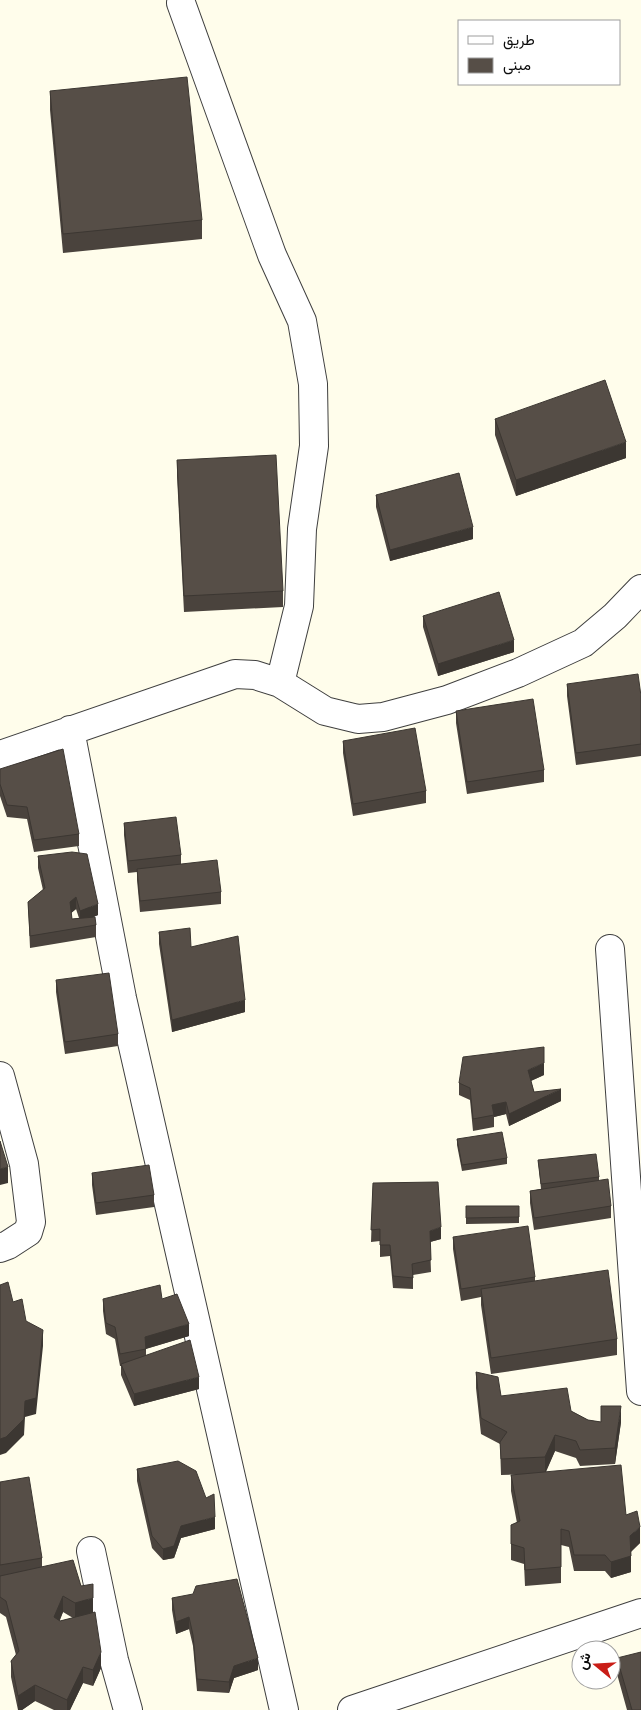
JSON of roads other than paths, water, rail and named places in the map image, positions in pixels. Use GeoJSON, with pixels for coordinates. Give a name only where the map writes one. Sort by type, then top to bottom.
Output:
{"type":"FeatureCollection","features":[{"type":"Feature","properties":{"kind":"street"},"geometry":{"type":"LineString","coordinates":[[181,4],[272,255],[302,321],[313,384],[314,446],[302,529],[299,606],[280,683]]}},
{"type":"Feature","properties":{"kind":"street"},"geometry":{"type":"LineString","coordinates":[[0,755],[235,674],[255,675],[280,683],[325,711],[358,719],[383,717],[447,700],[510,676],[583,643],[615,616],[641,589]]}},
{"type":"Feature","properties":{"kind":"street"},"geometry":{"type":"LineString","coordinates":[[70,730],[122,998],[284,1710]]}},
{"type":"Feature","properties":{"kind":"street"},"geometry":{"type":"LineString","coordinates":[[610,949],[641,1391]]}},
{"type":"Feature","properties":{"kind":"street"},"geometry":{"type":"LineString","coordinates":[[0,1076],[24,1164],[32,1222],[28,1232],[0,1248]]}},
{"type":"Feature","properties":{"kind":"street"},"geometry":{"type":"LineString","coordinates":[[91,1551],[114,1660],[128,1710]]}},
{"type":"Feature","properties":{"kind":"street"},"geometry":{"type":"LineString","coordinates":[[352,1710],[641,1613]]}}]}
